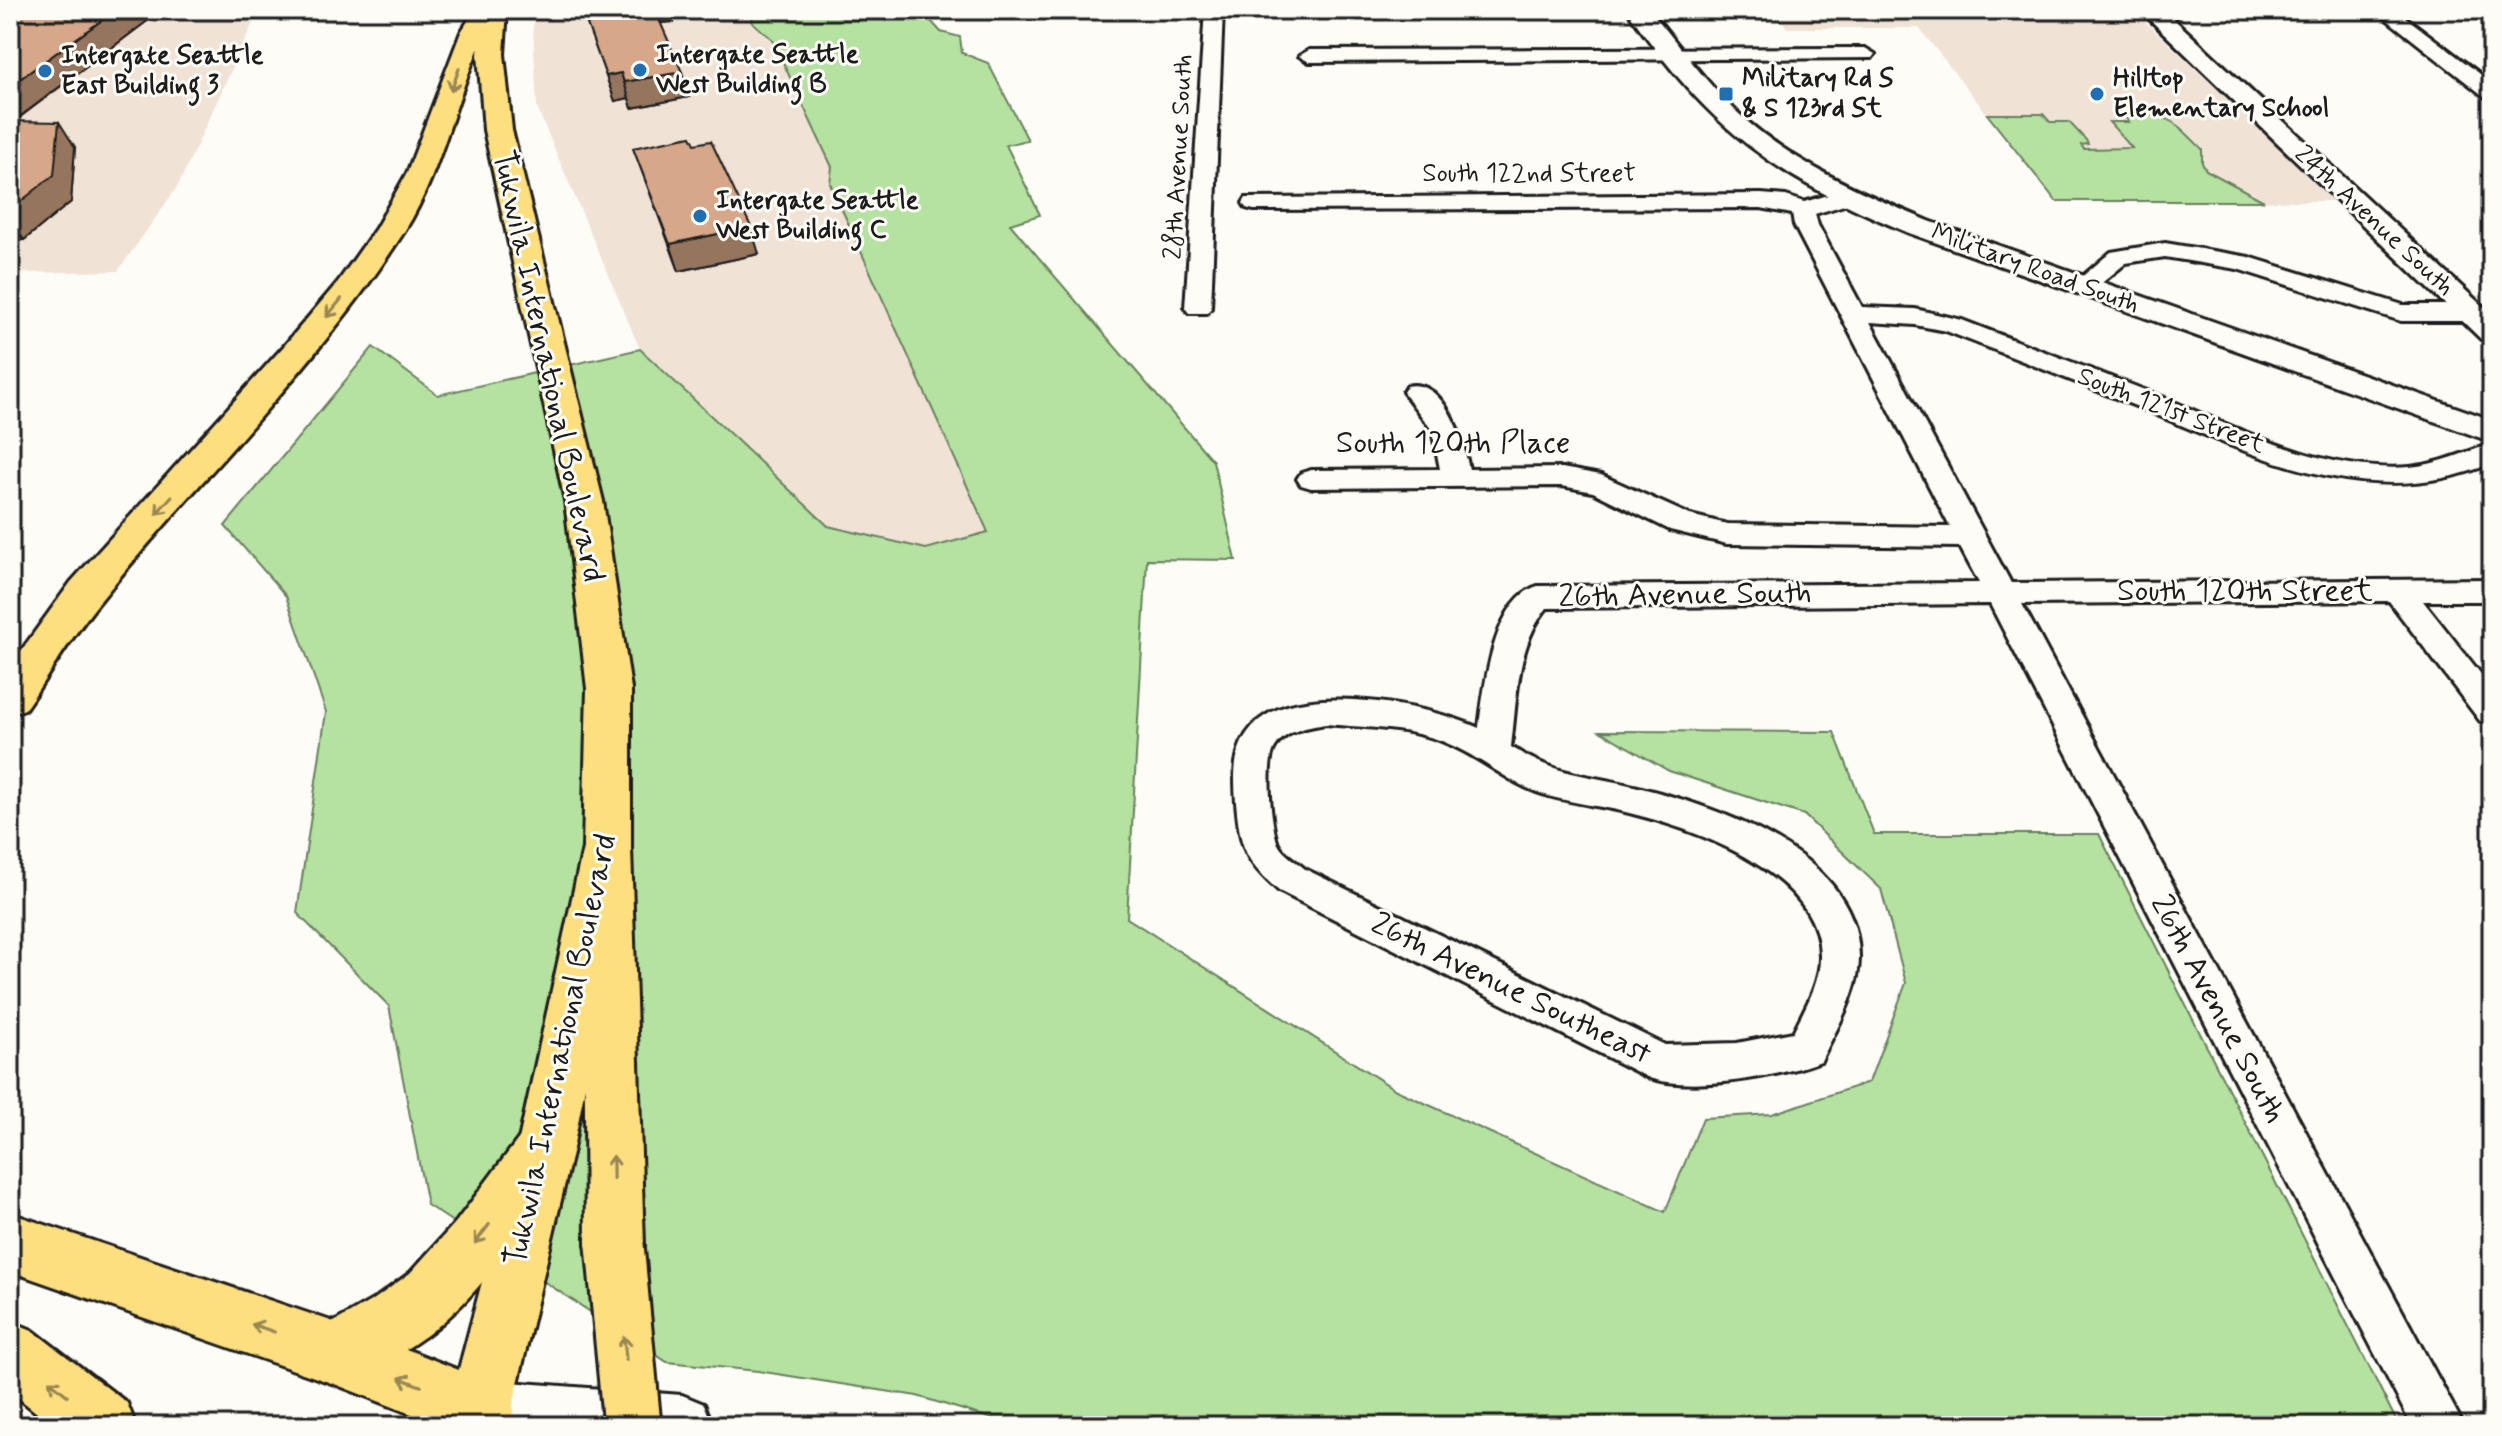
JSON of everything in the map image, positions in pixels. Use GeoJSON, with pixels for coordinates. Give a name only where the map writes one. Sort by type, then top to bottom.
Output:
{"type":"FeatureCollection","features":[{"type":"Feature","properties":{"kind":"main road"},"geometry":{"type":"LineString","coordinates":[[10,698],[85,592],[296,353],[349,289],[391,229],[421,173],[473,32],[487,10]]}},
{"type":"Feature","properties":{"kind":"main road","name":"Tukwila International Boulevard"},"geometry":{"type":"LineString","coordinates":[[479,1418],[545,1149],[607,848],[607,673],[584,501],[498,130],[491,54],[495,10]]}},
{"type":"Feature","properties":{"kind":"main road"},"geometry":{"type":"LineString","coordinates":[[607,848],[615,1245],[632,1426]]}},
{"type":"Feature","properties":{"kind":"main road"},"geometry":{"type":"LineString","coordinates":[[337,1354],[396,1320],[430,1295],[472,1247],[545,1149]]}},
{"type":"Feature","properties":{"kind":"main road"},"geometry":{"type":"LineString","coordinates":[[10,1242],[337,1354],[479,1418]]}},
{"type":"Feature","properties":{"kind":"main road"},"geometry":{"type":"LineString","coordinates":[[10,1352],[104,1426]]}},
{"type":"Feature","properties":{"kind":"street","name":"28th Avenue South"},"geometry":{"type":"LineString","coordinates":[[1198,308],[1214,10]]}},
{"type":"Feature","properties":{"kind":"street","name":"Military Road South"},"geometry":{"type":"LineString","coordinates":[[1638,10],[1718,108],[1746,134],[1846,197],[1919,227],[2492,432]]}},
{"type":"Feature","properties":{"kind":"street","name":"24th Avenue South"},"geometry":{"type":"LineString","coordinates":[[2151,10],[2492,332]]}},
{"type":"Feature","properties":{"kind":"street"},"geometry":{"type":"LineString","coordinates":[[2384,10],[2492,93]]}},
{"type":"Feature","properties":{"kind":"street"},"geometry":{"type":"LineString","coordinates":[[1309,56],[1865,54]]}},
{"type":"Feature","properties":{"kind":"street"},"geometry":{"type":"LineString","coordinates":[[1803,210],[1846,197]]}},
{"type":"Feature","properties":{"kind":"street","name":"South 122nd Street"},"geometry":{"type":"LineString","coordinates":[[1254,203],[1761,201],[1786,203],[1803,210]]}},
{"type":"Feature","properties":{"kind":"street","name":"26th Avenue South"},"geometry":{"type":"LineString","coordinates":[[1803,210],[1806,225],[1851,314],[2439,1426]]}},
{"type":"Feature","properties":{"kind":"street"},"geometry":{"type":"LineString","coordinates":[[2083,286],[2119,257],[2165,250],[2241,262],[2401,313],[2471,313]]}},
{"type":"Feature","properties":{"kind":"street","name":"South 121st Street"},"geometry":{"type":"LineString","coordinates":[[1851,314],[1915,317],[1953,325],[2293,458],[2397,476],[2437,474],[2469,467],[2492,453]]}},
{"type":"Feature","properties":{"kind":"street"},"geometry":{"type":"LineString","coordinates":[[1416,392],[1447,427],[1456,477]]}},
{"type":"Feature","properties":{"kind":"street","name":"South 120th Place"},"geometry":{"type":"LineString","coordinates":[[1311,479],[1562,477],[1587,480],[1623,493],[1681,523],[1727,534],[1969,537]]}},
{"type":"Feature","properties":{"kind":"street"},"geometry":{"type":"LineString","coordinates":[[2397,590],[2492,712]]}},
{"type":"Feature","properties":{"kind":"street","name":"South 120th Street"},"geometry":{"type":"LineString","coordinates":[[1997,592],[2492,590]]}},
{"type":"Feature","properties":{"kind":"street","name":"26th Avenue South"},"geometry":{"type":"LineString","coordinates":[[1493,752],[1513,633],[1524,610],[1538,597],[1997,592]]}},
{"type":"Feature","properties":{"kind":"street","name":"26th Avenue Southeast"},"geometry":{"type":"LineString","coordinates":[[1326,711],[1418,721],[1461,734],[1493,752],[1543,780],[1640,801],[1752,842],[1788,865],[1815,890],[1837,923],[1840,959],[1824,1013],[1806,1048],[1737,1062],[1662,1064],[1292,880],[1262,852],[1250,776],[1254,750],[1274,726],[1298,715],[1326,711]]}},
{"type":"Feature","properties":{"kind":"street"},"geometry":{"type":"LineString","coordinates":[[479,1418],[682,1426]]}},
{"type":"Feature","properties":{"kind":"shaded area"},"geometry":{"type":"Polygon","coordinates":[[[10,10],[259,10],[178,186],[118,271],[24,273],[10,285],[10,10]]]}},
{"type":"Feature","properties":{"kind":"shaded area"},"geometry":{"type":"Polygon","coordinates":[[[537,10],[757,10],[751,22],[772,39],[832,167],[830,183],[989,531],[926,549],[828,526],[640,349],[537,108],[533,26],[537,10]]]}},
{"type":"Feature","properties":{"kind":"shaded area","name":"Hilltop Elementary School"},"geometry":{"type":"Polygon","coordinates":[[[1775,10],[2133,10],[2335,201],[2056,201],[1919,28],[1787,28],[1775,10]]]}},
{"type":"Feature","properties":{"kind":"green space"},"geometry":{"type":"Polygon","coordinates":[[[757,10],[925,10],[922,11],[941,32],[960,37],[962,53],[988,63],[1028,140],[1006,145],[1040,215],[1010,224],[1213,461],[1236,560],[1147,559],[1127,918],[1396,1090],[1665,1212],[1703,1118],[1772,1114],[1869,1082],[1906,983],[1881,889],[1804,815],[1669,771],[1600,731],[1834,732],[1874,834],[2099,834],[2399,1426],[1006,1426],[990,1418],[917,1396],[758,1371],[667,1362],[427,1205],[389,1006],[297,913],[326,712],[286,596],[225,526],[373,347],[438,395],[640,349],[828,526],[926,549],[988,532],[830,183],[832,167],[772,39],[751,21],[757,10]]]}},
{"type":"Feature","properties":{"kind":"green space"},"geometry":{"type":"Polygon","coordinates":[[[1987,114],[2043,114],[2050,122],[2069,122],[2086,140],[2088,144],[2081,145],[2084,149],[2132,148],[2109,122],[2129,122],[2123,114],[2160,117],[2183,130],[2202,149],[2202,163],[2206,170],[2264,201],[2056,201],[1987,114]]]}},
{"type":"Feature","properties":{"kind":"building"},"geometry":{"type":"Polygon","coordinates":[[[10,10],[116,10],[10,86],[10,10]]]}},
{"type":"Feature","properties":{"kind":"building"},"geometry":{"type":"Polygon","coordinates":[[[582,10],[655,10],[682,72],[624,82],[621,73],[606,76],[582,10]]]}},
{"type":"Feature","properties":{"kind":"building"},"geometry":{"type":"Polygon","coordinates":[[[10,121],[59,122],[54,175],[10,210],[10,121]]]}},
{"type":"Feature","properties":{"kind":"building","name":"Intergate Seattle West Building C"},"geometry":{"type":"Polygon","coordinates":[[[691,136],[695,144],[711,141],[751,227],[670,244],[633,148],[691,136]]]}},
{"type":"Feature","properties":{"kind":"place","name":"Intergate Seattle West Building B"},"geometry":{"type":"Point","coordinates":[640,70]}},
{"type":"Feature","properties":{"kind":"place","name":"Intergate Seattle East Building 3"},"geometry":{"type":"Point","coordinates":[45,71]}},
{"type":"Feature","properties":{"kind":"place","name":"Military Rd S & S 123rd St"},"geometry":{"type":"Point","coordinates":[1726,94]}},
{"type":"Feature","properties":{"kind":"place","name":"Hilltop Elementary School"},"geometry":{"type":"Point","coordinates":[2097,94]}},
{"type":"Feature","properties":{"kind":"place","name":"Intergate Seattle West Building C"},"geometry":{"type":"Point","coordinates":[700,216]}}]}
